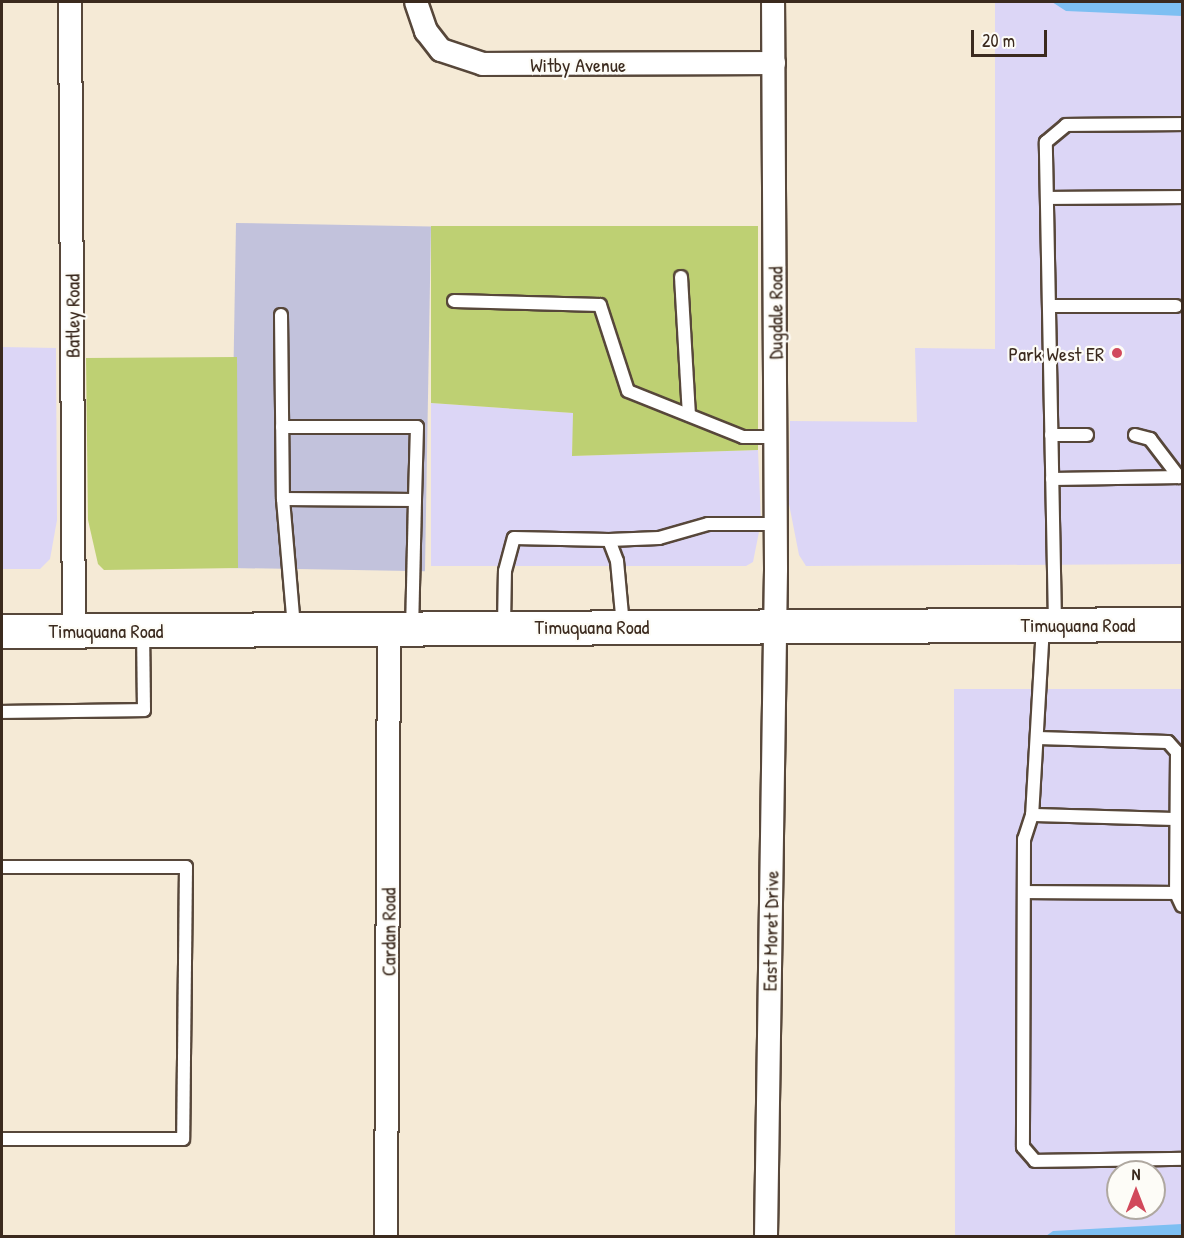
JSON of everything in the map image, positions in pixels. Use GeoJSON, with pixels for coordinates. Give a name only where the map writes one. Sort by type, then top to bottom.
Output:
{"type":"FeatureCollection","features":[{"type":"Feature","properties":{"kind":"main road","name":"Timuquana Road"},"geometry":{"type":"LineString","coordinates":[[2,631],[1182,624]]}},
{"type":"Feature","properties":{"kind":"street","name":"Batley Road"},"geometry":{"type":"LineString","coordinates":[[70,2],[74,630]]}},
{"type":"Feature","properties":{"kind":"street","name":"Witby Avenue"},"geometry":{"type":"LineString","coordinates":[[416,2],[426,31],[441,50],[483,64],[774,63]]}},
{"type":"Feature","properties":{"kind":"street","name":"Dugdale Road"},"geometry":{"type":"LineString","coordinates":[[773,2],[775,625]]}},
{"type":"Feature","properties":{"kind":"street","name":"East Moret Drive"},"geometry":{"type":"LineString","coordinates":[[766,1236],[775,625]]}},
{"type":"Feature","properties":{"kind":"street","name":"Cardan Road"},"geometry":{"type":"LineString","coordinates":[[386,1236],[400,627]]}},
{"type":"Feature","properties":{"kind":"lane"},"geometry":{"type":"LineString","coordinates":[[1182,124],[1066,124],[1046,142],[1052,479],[1049,624],[1032,815],[1024,839],[1023,1147],[1035,1161],[1182,1159]]}},
{"type":"Feature","properties":{"kind":"lane"},"geometry":{"type":"LineString","coordinates":[[1047,198],[1182,197]]}},
{"type":"Feature","properties":{"kind":"lane"},"geometry":{"type":"LineString","coordinates":[[681,277],[689,416]]}},
{"type":"Feature","properties":{"kind":"lane"},"geometry":{"type":"LineString","coordinates":[[454,301],[600,305],[628,391],[743,437],[775,437]]}},
{"type":"Feature","properties":{"kind":"lane"},"geometry":{"type":"LineString","coordinates":[[1050,306],[1176,306]]}},
{"type":"Feature","properties":{"kind":"lane"},"geometry":{"type":"LineString","coordinates":[[280,315],[284,500],[294,629]]}},
{"type":"Feature","properties":{"kind":"lane"},"geometry":{"type":"LineString","coordinates":[[282,427],[417,427],[415,500],[400,627]]}},
{"type":"Feature","properties":{"kind":"lane"},"geometry":{"type":"LineString","coordinates":[[1051,435],[1087,435]]}},
{"type":"Feature","properties":{"kind":"lane"},"geometry":{"type":"LineString","coordinates":[[1135,435],[1150,439],[1181,477]]}},
{"type":"Feature","properties":{"kind":"lane"},"geometry":{"type":"LineString","coordinates":[[1052,479],[1181,477]]}},
{"type":"Feature","properties":{"kind":"lane"},"geometry":{"type":"LineString","coordinates":[[284,500],[415,500]]}},
{"type":"Feature","properties":{"kind":"lane"},"geometry":{"type":"LineString","coordinates":[[504,627],[505,571],[514,538],[609,540],[659,538],[708,524],[775,524]]}},
{"type":"Feature","properties":{"kind":"lane"},"geometry":{"type":"LineString","coordinates":[[609,540],[617,561],[623,626]]}},
{"type":"Feature","properties":{"kind":"lane"},"geometry":{"type":"LineString","coordinates":[[2,712],[144,710],[143,630]]}},
{"type":"Feature","properties":{"kind":"lane"},"geometry":{"type":"LineString","coordinates":[[1038,738],[1168,742],[1178,752],[1176,893],[1182,906]]}},
{"type":"Feature","properties":{"kind":"lane"},"geometry":{"type":"LineString","coordinates":[[1032,815],[1177,819]]}},
{"type":"Feature","properties":{"kind":"lane"},"geometry":{"type":"LineString","coordinates":[[2,867],[186,867],[183,1139],[2,1139]]}},
{"type":"Feature","properties":{"kind":"lane"},"geometry":{"type":"LineString","coordinates":[[1024,892],[1176,893]]}},
{"type":"Feature","properties":{"kind":"shaded area"},"geometry":{"type":"Polygon","coordinates":[[[995,2],[1182,2],[1182,564],[806,566],[799,555],[789,504],[790,421],[917,422],[915,348],[995,349],[995,2]]]}},
{"type":"Feature","properties":{"kind":"shaded area"},"geometry":{"type":"Polygon","coordinates":[[[236,223],[431,226],[425,571],[230,568],[236,223]]]}},
{"type":"Feature","properties":{"kind":"shaded area"},"geometry":{"type":"Polygon","coordinates":[[[2,347],[56,348],[57,520],[50,559],[40,569],[2,569],[2,347]]]}},
{"type":"Feature","properties":{"kind":"shaded area"},"geometry":{"type":"Polygon","coordinates":[[[431,403],[574,413],[572,456],[758,450],[761,522],[753,562],[746,566],[431,566],[431,403]]]}},
{"type":"Feature","properties":{"kind":"shaded area"},"geometry":{"type":"Polygon","coordinates":[[[954,689],[1182,689],[1182,1236],[955,1236],[954,689]]]}},
{"type":"Feature","properties":{"kind":"green space"},"geometry":{"type":"Polygon","coordinates":[[[431,226],[758,226],[758,450],[572,456],[573,413],[431,403],[431,226]]]}},
{"type":"Feature","properties":{"kind":"green space"},"geometry":{"type":"Polygon","coordinates":[[[237,357],[238,568],[104,570],[98,564],[88,520],[86,358],[237,357]]]}},
{"type":"Feature","properties":{"kind":"water"},"geometry":{"type":"Polygon","coordinates":[[[1052,2],[1182,2],[1182,16],[1066,11],[1052,2]]]}},
{"type":"Feature","properties":{"kind":"water"},"geometry":{"type":"Polygon","coordinates":[[[1182,1224],[1182,1236],[1046,1236],[1053,1231],[1182,1224]]]}},
{"type":"Feature","properties":{"kind":"place","name":"Park West ER"},"geometry":{"type":"Point","coordinates":[1117,353]}}]}
